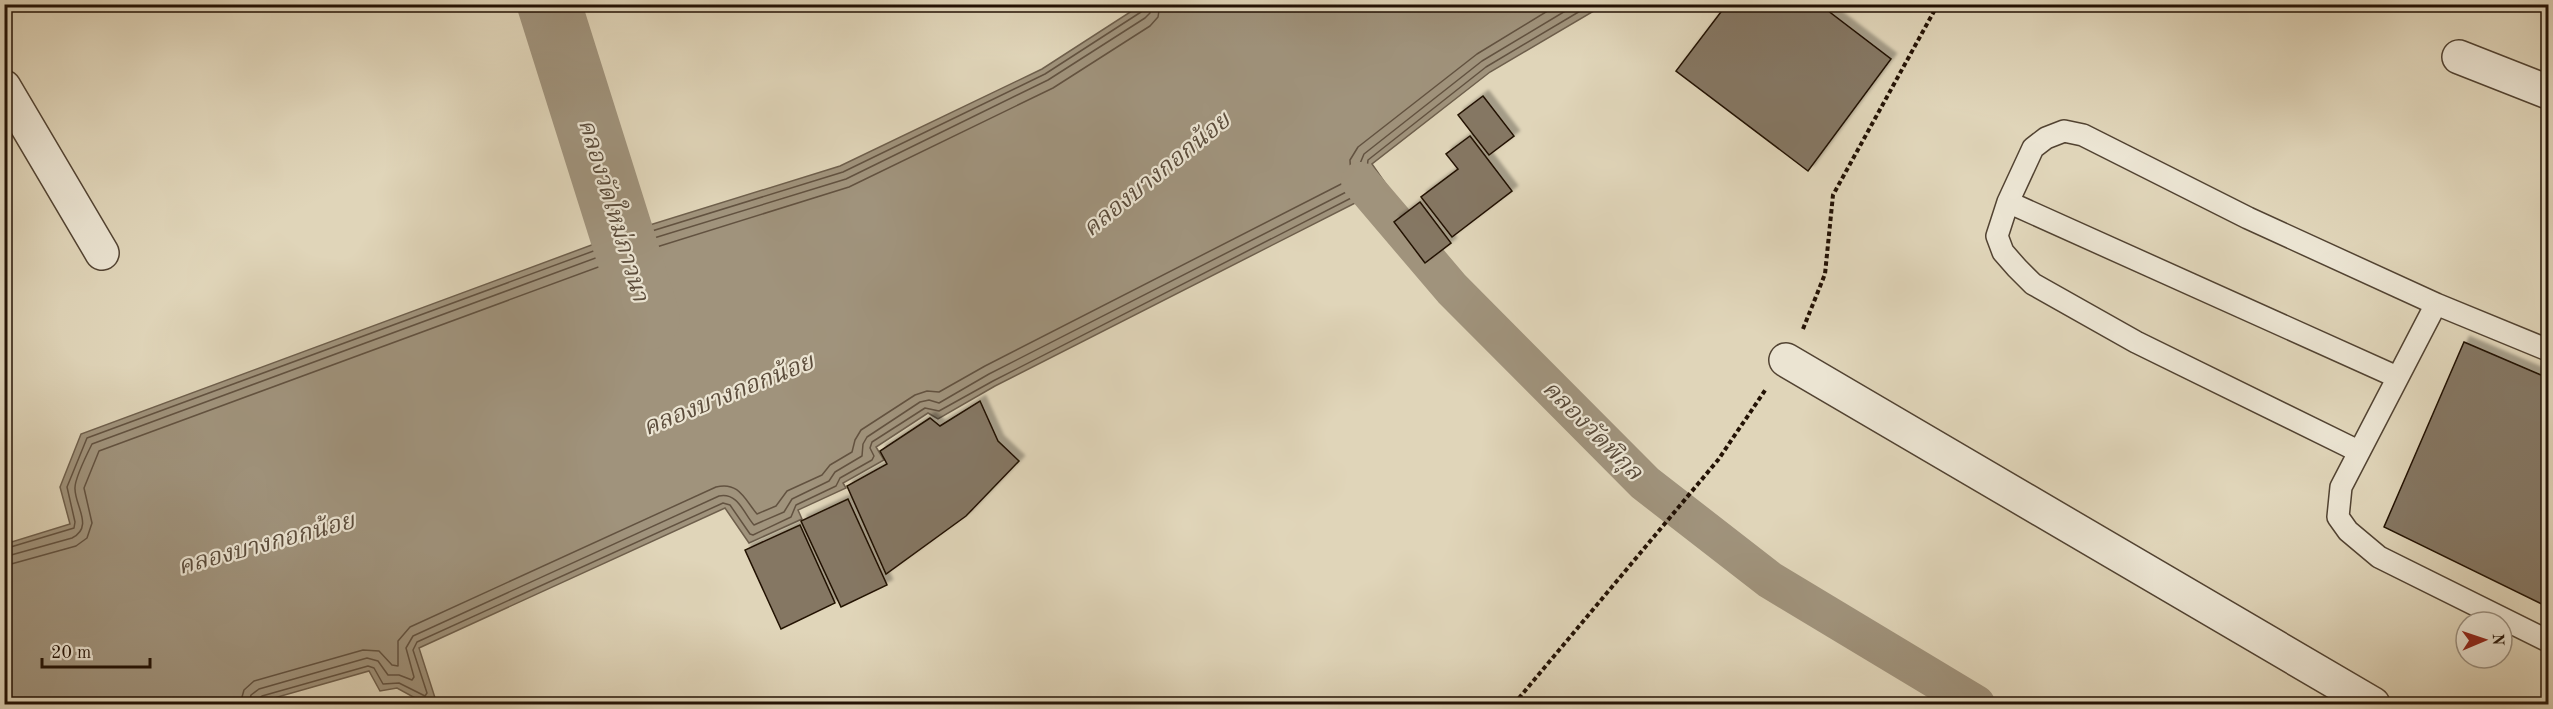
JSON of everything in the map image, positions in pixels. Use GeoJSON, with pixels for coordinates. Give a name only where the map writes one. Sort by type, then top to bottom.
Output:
{"type":"FeatureCollection","features":[{"type":"Feature","properties":{"kind":"street"},"geometry":{"type":"LineString","coordinates":[[2459,57],[2548,92]]}},
{"type":"Feature","properties":{"kind":"street"},"geometry":{"type":"LineString","coordinates":[[4,87],[102,254]]}},
{"type":"Feature","properties":{"kind":"street"},"geometry":{"type":"LineString","coordinates":[[1786,360],[2373,705]]}},
{"type":"Feature","properties":{"kind":"lane"},"geometry":{"type":"LineString","coordinates":[[2358,451],[2136,342],[2033,284],[2003,252],[1998,236],[2008,201],[2033,148],[2046,138],[2064,131],[2083,135],[2248,218],[2436,304],[2548,350]]}},
{"type":"Feature","properties":{"kind":"lane"},"geometry":{"type":"LineString","coordinates":[[2008,201],[2397,378]]}},
{"type":"Feature","properties":{"kind":"lane"},"geometry":{"type":"LineString","coordinates":[[2436,304],[2341,487],[2338,517],[2348,531],[2379,556],[2548,641]]}},
{"type":"Feature","properties":{"kind":"path"},"geometry":{"type":"LineString","coordinates":[[1514,705],[1718,460],[1786,360],[1806,324],[1825,274],[1833,195],[1938,4]]}},
{"type":"Feature","properties":{"kind":"water","name":"คลองบางกอกน้อย"},"geometry":{"type":"Polygon","coordinates":[[[1141,5],[1604,5],[1490,72],[1372,164],[1404,210],[1385,226],[1363,199],[995,386],[938,419],[928,413],[876,447],[884,460],[843,483],[846,488],[798,510],[802,519],[749,543],[725,508],[419,648],[437,704],[426,704],[397,688],[380,691],[369,671],[253,704],[5,704],[5,544],[70,524],[60,487],[81,434],[624,233],[840,166],[1042,69],[1141,5]]]}},
{"type":"Feature","properties":{"kind":"building"},"geometry":{"type":"Polygon","coordinates":[[[1727,4],[1819,4],[1891,59],[1808,171],[1676,71],[1727,4]]]}},
{"type":"Feature","properties":{"kind":"building"},"geometry":{"type":"Polygon","coordinates":[[[1483,96],[1514,136],[1489,155],[1458,115],[1483,96]]]}},
{"type":"Feature","properties":{"kind":"building"},"geometry":{"type":"Polygon","coordinates":[[[1470,136],[1512,191],[1452,237],[1421,197],[1458,169],[1446,154],[1470,136]]]}},
{"type":"Feature","properties":{"kind":"building"},"geometry":{"type":"Polygon","coordinates":[[[1420,202],[1451,243],[1425,263],[1394,222],[1420,202]]]}},
{"type":"Feature","properties":{"kind":"building"},"geometry":{"type":"Polygon","coordinates":[[[2464,342],[2548,378],[2548,607],[2384,527],[2464,342]]]}},
{"type":"Feature","properties":{"kind":"building"},"geometry":{"type":"Polygon","coordinates":[[[980,401],[998,441],[1019,461],[966,516],[886,574],[847,486],[887,464],[880,451],[930,418],[940,426],[980,401]]]}},
{"type":"Feature","properties":{"kind":"building"},"geometry":{"type":"Polygon","coordinates":[[[848,499],[887,585],[841,607],[801,521],[848,499]]]}},
{"type":"Feature","properties":{"kind":"building"},"geometry":{"type":"Polygon","coordinates":[[[800,525],[835,603],[781,629],[745,550],[800,525]]]}},
{"type":"Feature","properties":{"kind":"waterway","name":"คลองวัดใหม่ภาวนา"},"geometry":{"type":"LineString","coordinates":[[549,4],[648,318]]}},
{"type":"Feature","properties":{"kind":"waterway","name":"คลองวัดพิกุล"},"geometry":{"type":"LineString","coordinates":[[1360,181],[1452,289],[1645,483],[1770,580],[1976,704]]}}]}
